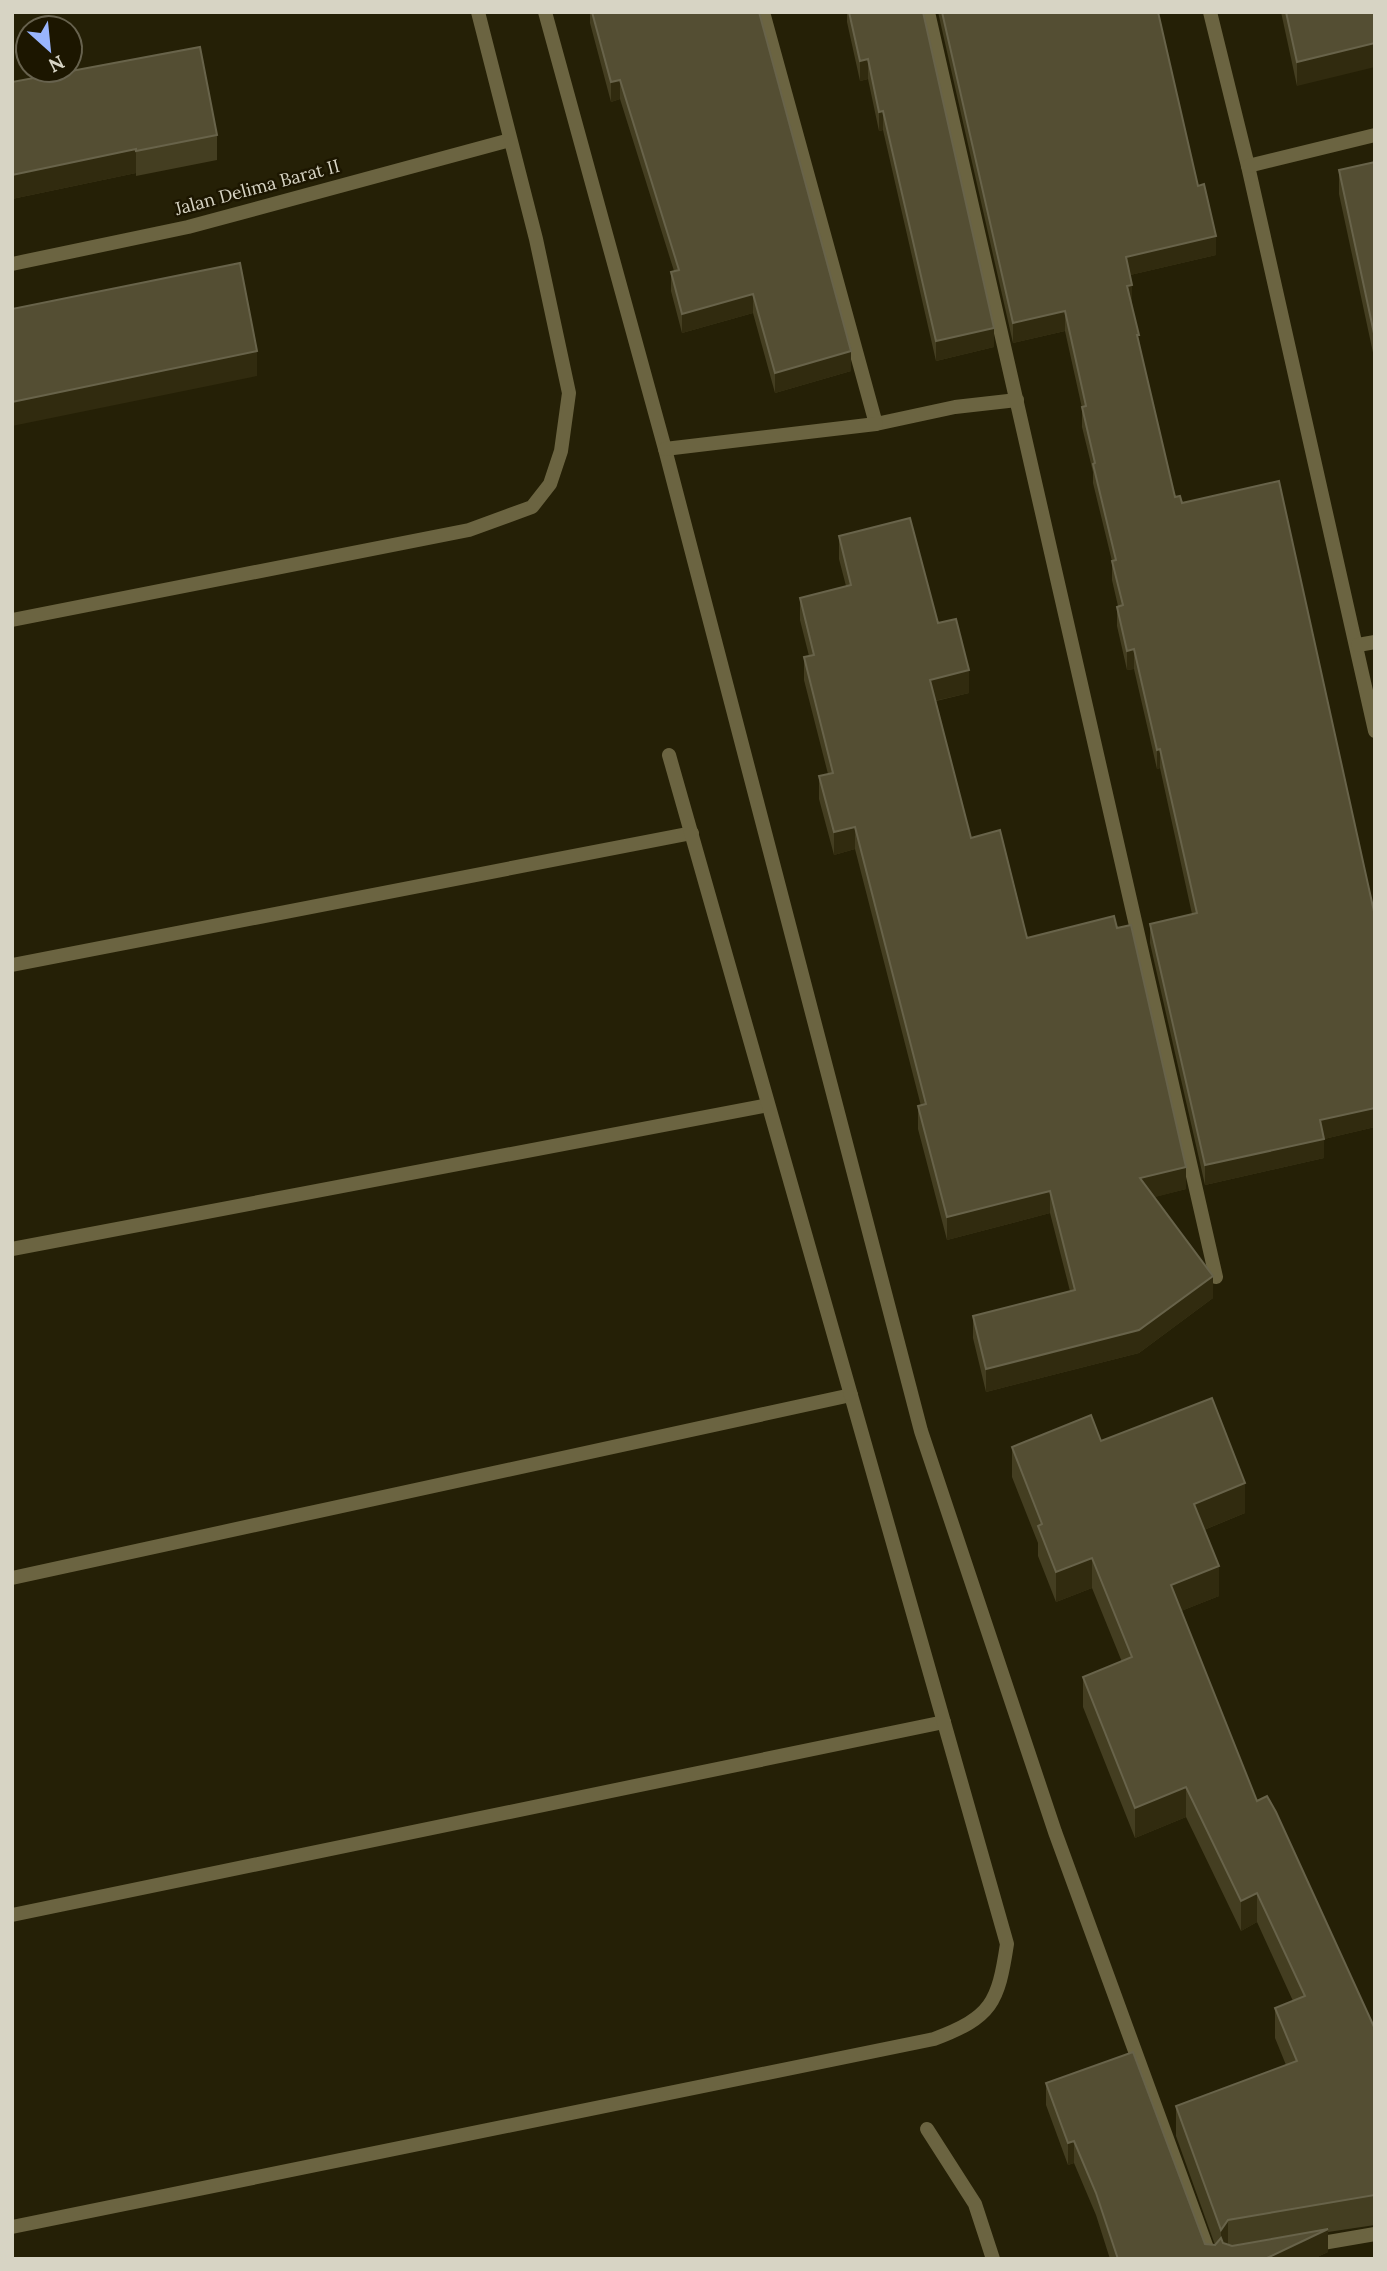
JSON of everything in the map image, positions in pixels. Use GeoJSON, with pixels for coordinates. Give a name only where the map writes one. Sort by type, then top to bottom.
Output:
{"type":"FeatureCollection","features":[{"type":"Feature","properties":{"kind":"street"},"geometry":{"type":"LineString","coordinates":[[12,621],[469,530],[532,506],[551,484],[561,451],[569,393],[536,239],[478,12]]}},
{"type":"Feature","properties":{"kind":"street"},"geometry":{"type":"LineString","coordinates":[[545,12],[665,449],[921,1431],[1055,1832],[1211,2259]]}},
{"type":"Feature","properties":{"kind":"street"},"geometry":{"type":"LineString","coordinates":[[763,12],[876,424]]}},
{"type":"Feature","properties":{"kind":"street"},"geometry":{"type":"LineString","coordinates":[[928,12],[1216,1277]]}},
{"type":"Feature","properties":{"kind":"street"},"geometry":{"type":"LineString","coordinates":[[1210,12],[1358,645],[1375,731]]}},
{"type":"Feature","properties":{"kind":"street"},"geometry":{"type":"LineString","coordinates":[[1248,166],[1375,135]]}},
{"type":"Feature","properties":{"kind":"street","name":"Jalan Delima Barat II"},"geometry":{"type":"LineString","coordinates":[[12,264],[188,227],[510,139]]}},
{"type":"Feature","properties":{"kind":"street"},"geometry":{"type":"LineString","coordinates":[[665,449],[876,424],[955,407],[1017,400]]}},
{"type":"Feature","properties":{"kind":"street"},"geometry":{"type":"LineString","coordinates":[[1358,645],[1375,642]]}},
{"type":"Feature","properties":{"kind":"street"},"geometry":{"type":"LineString","coordinates":[[12,2227],[934,2039],[966,2027],[986,2011],[1001,1985],[1007,1944],[668,755]]}},
{"type":"Feature","properties":{"kind":"street"},"geometry":{"type":"LineString","coordinates":[[12,965],[692,833]]}},
{"type":"Feature","properties":{"kind":"street"},"geometry":{"type":"LineString","coordinates":[[12,1249],[768,1105]]}},
{"type":"Feature","properties":{"kind":"street"},"geometry":{"type":"LineString","coordinates":[[12,1577],[850,1395]]}},
{"type":"Feature","properties":{"kind":"street"},"geometry":{"type":"LineString","coordinates":[[12,1915],[944,1722]]}},
{"type":"Feature","properties":{"kind":"street"},"geometry":{"type":"LineString","coordinates":[[927,2129],[975,2204],[993,2259]]}},
{"type":"Feature","properties":{"kind":"street"},"geometry":{"type":"LineString","coordinates":[[1296,2247],[1375,2234]]}},
{"type":"Feature","properties":{"kind":"building"},"geometry":{"type":"Polygon","coordinates":[[[592,12],[759,12],[851,351],[775,373],[753,294],[682,314],[671,272],[679,270],[620,80],[611,82],[592,12]]]}},
{"type":"Feature","properties":{"kind":"building"},"geometry":{"type":"Polygon","coordinates":[[[849,12],[923,12],[994,328],[936,341],[883,111],[879,112],[868,59],[860,61],[849,12]]]}},
{"type":"Feature","properties":{"kind":"building"},"geometry":{"type":"Polygon","coordinates":[[[942,12],[1158,12],[1198,186],[1204,184],[1216,236],[1126,257],[1132,285],[1127,286],[1137,335],[1175,497],[1180,496],[1182,503],[1279,481],[1375,916],[1375,1108],[1320,1120],[1324,1139],[1205,1165],[1150,924],[1197,913],[1134,649],[1127,651],[1117,607],[1123,605],[1112,561],[1116,560],[1093,464],[1095,463],[1082,407],[1086,406],[1065,311],[1013,323],[942,12]]]}},
{"type":"Feature","properties":{"kind":"building"},"geometry":{"type":"Polygon","coordinates":[[[1286,12],[1375,12],[1375,43],[1297,62],[1286,12]]]}},
{"type":"Feature","properties":{"kind":"building"},"geometry":{"type":"Polygon","coordinates":[[[200,47],[217,135],[12,175],[12,82],[84,84],[84,69],[200,47]]]}},
{"type":"Feature","properties":{"kind":"building"},"geometry":{"type":"Polygon","coordinates":[[[1375,162],[1375,338],[1339,170],[1375,162]]]}},
{"type":"Feature","properties":{"kind":"building"},"geometry":{"type":"Polygon","coordinates":[[[240,263],[257,351],[12,402],[12,309],[240,263]]]}},
{"type":"Feature","properties":{"kind":"building"},"geometry":{"type":"Polygon","coordinates":[[[910,518],[938,623],[956,619],[969,670],[930,680],[971,838],[1000,830],[1027,938],[1114,916],[1117,928],[1131,925],[1186,1167],[1140,1178],[1213,1276],[1139,1330],[986,1369],[973,1316],[1075,1290],[1050,1191],[947,1217],[918,1106],[926,1104],[855,827],[834,832],[819,776],[833,773],[804,657],[814,655],[800,598],[851,585],[839,536],[910,518]]]}},
{"type":"Feature","properties":{"kind":"building"},"geometry":{"type":"Polygon","coordinates":[[[1212,1398],[1245,1483],[1194,1504],[1219,1566],[1171,1585],[1257,1801],[1267,1796],[1276,1812],[1375,2029],[1375,2195],[1228,2220],[1221,2230],[1176,2106],[1297,2061],[1275,2008],[1305,1996],[1257,1893],[1241,1901],[1186,1787],[1135,1808],[1083,1677],[1132,1657],[1092,1558],[1056,1572],[1038,1526],[1042,1524],[1012,1447],[1091,1415],[1101,1441],[1212,1398]]]}},
{"type":"Feature","properties":{"kind":"building"},"geometry":{"type":"Polygon","coordinates":[[[1133,2052],[1205,2244],[1215,2245],[1221,2238],[1223,2243],[1232,2246],[1328,2229],[1265,2259],[1118,2259],[1096,2193],[1074,2141],[1068,2143],[1046,2083],[1133,2052]]]}}]}
